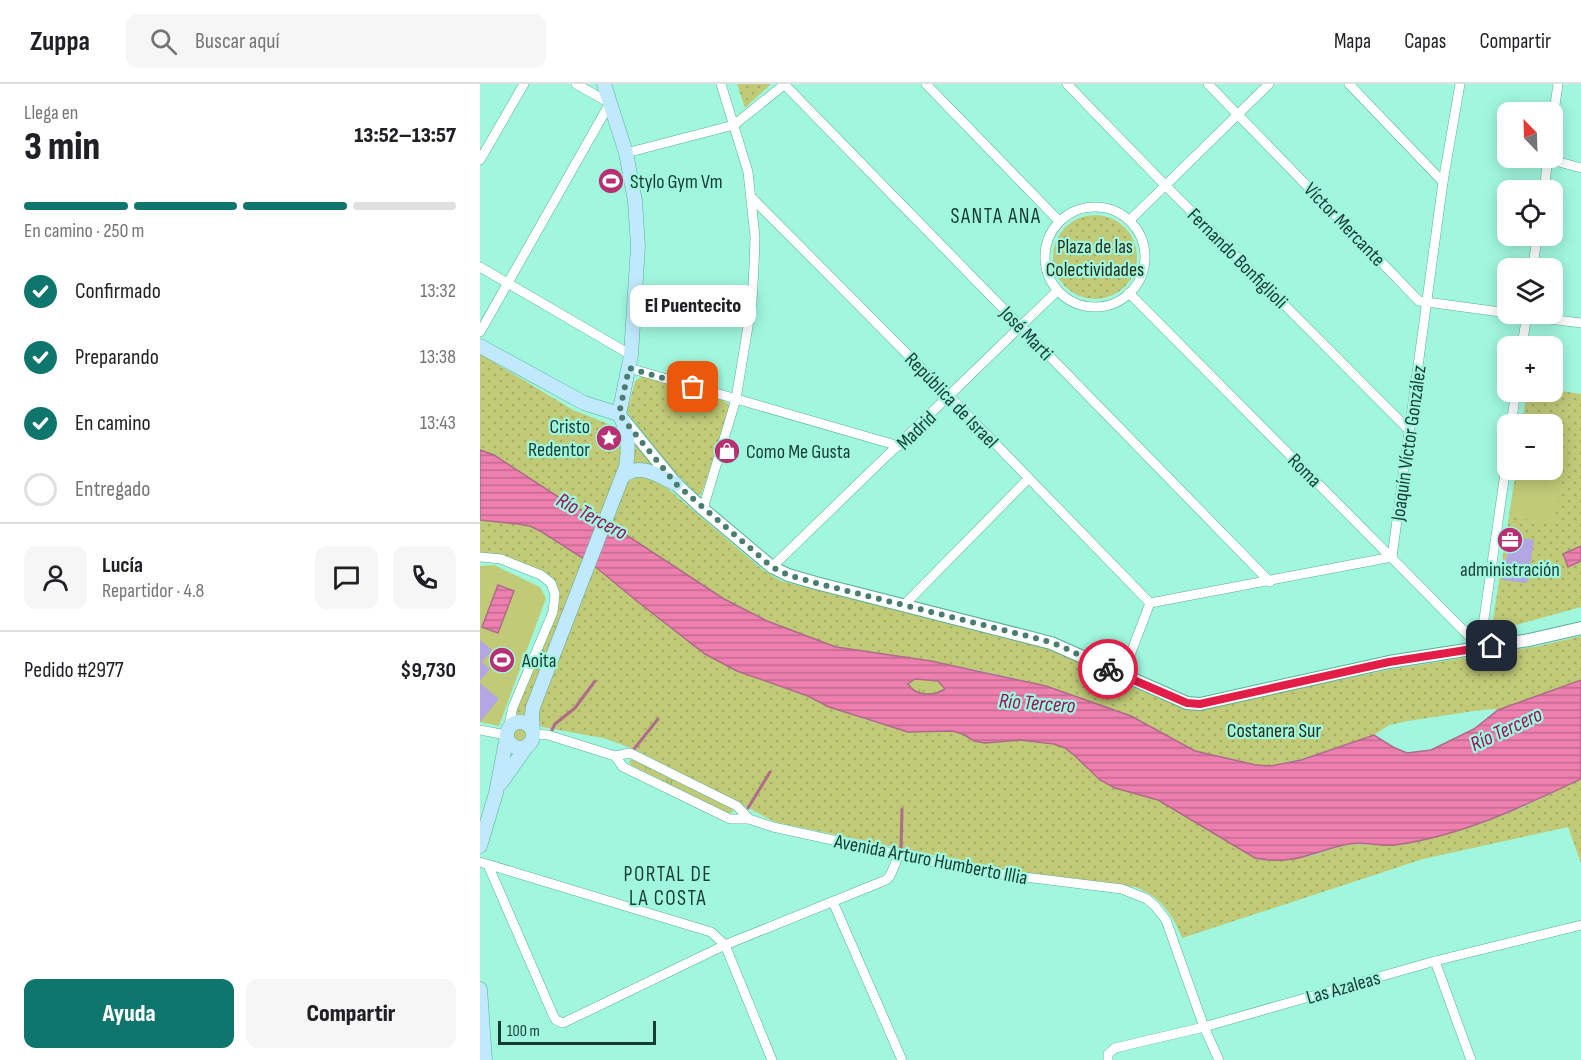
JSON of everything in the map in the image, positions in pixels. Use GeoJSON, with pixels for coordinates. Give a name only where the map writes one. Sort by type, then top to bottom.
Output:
{"type":"FeatureCollection","features":[{"type":"Feature","properties":{"kind":"main road"},"geometry":{"type":"LineString","coordinates":[[480,846],[496,793],[509,731],[528,716],[533,707],[621,481],[628,441],[626,428],[619,414],[630,361],[638,246],[635,201],[627,153],[604,84]]}},
{"type":"Feature","properties":{"kind":"main road"},"geometry":{"type":"LineString","coordinates":[[480,346],[584,403],[619,414]]}},
{"type":"Feature","properties":{"kind":"main road"},"geometry":{"type":"LineString","coordinates":[[621,481],[630,471],[642,470],[676,484]]}},
{"type":"Feature","properties":{"kind":"main road"},"geometry":{"type":"LineString","coordinates":[[496,793],[531,737],[533,707]]}},
{"type":"Feature","properties":{"kind":"main road"},"geometry":{"type":"LineString","coordinates":[[509,731],[526,723],[531,737]]}},
{"type":"Feature","properties":{"kind":"main road"},"geometry":{"type":"LineString","coordinates":[[509,731],[508,741],[515,747],[531,737]]}},
{"type":"Feature","properties":{"kind":"main road"},"geometry":{"type":"LineString","coordinates":[[480,989],[484,1060]]}},
{"type":"Feature","properties":{"kind":"street"},"geometry":{"type":"LineString","coordinates":[[480,160],[524,84]]}},
{"type":"Feature","properties":{"kind":"street"},"geometry":{"type":"LineString","coordinates":[[480,332],[610,103],[576,84]]}},
{"type":"Feature","properties":{"kind":"street"},"geometry":{"type":"LineString","coordinates":[[702,509],[736,399],[752,302],[755,237],[748,172],[721,84]]}},
{"type":"Feature","properties":{"kind":"street"},"geometry":{"type":"LineString","coordinates":[[627,153],[734,124],[784,84]]}},
{"type":"Feature","properties":{"kind":"street","name":"José Marti"},"geometry":{"type":"LineString","coordinates":[[784,84],[1270,582]]}},
{"type":"Feature","properties":{"kind":"street"},"geometry":{"type":"LineString","coordinates":[[926,84],[1059,221]]}},
{"type":"Feature","properties":{"kind":"street","name":"Fernando Bonfiglioli"},"geometry":{"type":"LineString","coordinates":[[1067,84],[1410,431]]}},
{"type":"Feature","properties":{"kind":"street","name":"Víctor Mercante"},"geometry":{"type":"LineString","coordinates":[[1208,84],[1419,301],[1497,311]]}},
{"type":"Feature","properties":{"kind":"street"},"geometry":{"type":"LineString","coordinates":[[1130,220],[1269,84]]}},
{"type":"Feature","properties":{"kind":"street"},"geometry":{"type":"LineString","coordinates":[[1349,84],[1443,182]]}},
{"type":"Feature","properties":{"kind":"street","name":"Joaquín Víctor González"},"geometry":{"type":"LineString","coordinates":[[1392,557],[1443,182],[1460,84]]}},
{"type":"Feature","properties":{"kind":"street"},"geometry":{"type":"LineString","coordinates":[[1555,102],[1558,84]]}},
{"type":"Feature","properties":{"kind":"street"},"geometry":{"type":"LineString","coordinates":[[1563,163],[1581,168]]}},
{"type":"Feature","properties":{"kind":"street","name":"República de Israel"},"geometry":{"type":"LineString","coordinates":[[752,198],[1150,603]]}},
{"type":"Feature","properties":{"kind":"street"},"geometry":{"type":"LineString","coordinates":[[1094,206],[1120,213],[1130,220],[1141,236],[1146,255],[1140,280],[1129,294],[1113,304],[1089,307],[1066,298],[1058,291],[1047,272],[1044,261],[1047,240],[1059,221],[1075,211],[1094,206]]}},
{"type":"Feature","properties":{"kind":"street"},"geometry":{"type":"LineString","coordinates":[[480,267],[630,361],[736,399],[899,446]]}},
{"type":"Feature","properties":{"kind":"street","name":"Madrid"},"geometry":{"type":"LineString","coordinates":[[772,567],[1058,291]]}},
{"type":"Feature","properties":{"kind":"street","name":"Roma"},"geometry":{"type":"LineString","coordinates":[[1129,294],[1480,647]]}},
{"type":"Feature","properties":{"kind":"street","name":"Víctor Mercante"},"geometry":{"type":"LineString","coordinates":[[1563,320],[1581,323]]}},
{"type":"Feature","properties":{"kind":"street"},"geometry":{"type":"LineString","coordinates":[[619,414],[676,484],[702,509],[772,567],[788,575],[816,583],[1051,643],[1187,703],[1200,704],[1389,662],[1529,640],[1581,628]]}},
{"type":"Feature","properties":{"kind":"street"},"geometry":{"type":"LineString","coordinates":[[904,605],[1028,479]]}},
{"type":"Feature","properties":{"kind":"street"},"geometry":{"type":"LineString","coordinates":[[1480,647],[1504,480]]}},
{"type":"Feature","properties":{"kind":"street"},"geometry":{"type":"LineString","coordinates":[[480,557],[501,559],[541,575],[551,583],[555,594],[553,612],[513,707],[509,731],[480,730]]}},
{"type":"Feature","properties":{"kind":"street"},"geometry":{"type":"LineString","coordinates":[[1122,676],[1150,603],[1392,557]]}},
{"type":"Feature","properties":{"kind":"street","name":"Avenida Arturo Humberto Illia"},"geometry":{"type":"LineString","coordinates":[[531,737],[548,735],[615,756],[630,753],[737,806],[749,819]]}},
{"type":"Feature","properties":{"kind":"street","name":"Avenida Arturo Humberto Illia"},"geometry":{"type":"LineString","coordinates":[[615,756],[623,767],[730,819],[749,819],[773,827],[994,875],[1130,891],[1155,906],[1171,929],[1204,1027],[1219,1060]]}},
{"type":"Feature","properties":{"kind":"street"},"geometry":{"type":"LineString","coordinates":[[484,863],[554,1017],[559,1023],[567,1022],[725,945],[886,880],[894,869],[899,855]]}},
{"type":"Feature","properties":{"kind":"street"},"geometry":{"type":"LineString","coordinates":[[484,863],[711,932],[725,945],[772,1060]]}},
{"type":"Feature","properties":{"kind":"street"},"geometry":{"type":"LineString","coordinates":[[833,902],[902,1060]]}},
{"type":"Feature","properties":{"kind":"street","name":"Las Azaleas"},"geometry":{"type":"LineString","coordinates":[[1108,1057],[1115,1048],[1204,1027],[1435,961],[1581,925]]}},
{"type":"Feature","properties":{"kind":"street"},"geometry":{"type":"LineString","coordinates":[[1435,961],[1472,1060]]}},
{"type":"Feature","properties":{"kind":"green space"},"geometry":{"type":"Polygon","coordinates":[[[737,84],[771,84],[745,108],[737,84]]]}},
{"type":"Feature","properties":{"kind":"green space","name":"Plaza de las Colectividades"},"geometry":{"type":"Polygon","coordinates":[[[1095,215],[1111,218],[1125,227],[1134,241],[1137,257],[1134,273],[1125,287],[1111,296],[1095,299],[1079,296],[1065,287],[1056,273],[1053,257],[1056,241],[1065,227],[1079,218],[1095,215]]]}},
{"type":"Feature","properties":{"kind":"green space"},"geometry":{"type":"Polygon","coordinates":[[[480,354],[573,410],[616,427],[620,431],[622,463],[601,520],[569,504],[494,455],[480,450],[480,354]]]}},
{"type":"Feature","properties":{"kind":"green space"},"geometry":{"type":"Polygon","coordinates":[[[643,376],[723,400],[728,404],[730,410],[701,495],[697,494],[670,467],[627,412],[635,381],[643,376]]]}},
{"type":"Feature","properties":{"kind":"green space"},"geometry":{"type":"Polygon","coordinates":[[[1563,391],[1581,394],[1581,607],[1498,630],[1492,627],[1514,480],[1563,480],[1563,414],[1524,414],[1525,402],[1563,402],[1563,391]]]}},
{"type":"Feature","properties":{"kind":"green space"},"geometry":{"type":"Polygon","coordinates":[[[634,442],[661,473],[630,468],[634,442]]]}},
{"type":"Feature","properties":{"kind":"green space","name":"Costanera Sur"},"geometry":{"type":"Polygon","coordinates":[[[637,477],[650,479],[667,488],[763,570],[781,581],[1050,649],[1120,682],[1191,711],[1387,670],[1539,646],[1581,636],[1581,680],[1498,710],[1474,711],[1389,725],[1374,735],[1301,759],[1271,766],[1256,765],[1195,751],[1131,716],[1046,686],[973,669],[836,647],[767,621],[724,599],[608,523],[625,483],[637,477]]]}},
{"type":"Feature","properties":{"kind":"green space"},"geometry":{"type":"Polygon","coordinates":[[[1517,480],[1561,480],[1554,524],[1511,517],[1517,480]]]}},
{"type":"Feature","properties":{"kind":"green space"},"geometry":{"type":"Polygon","coordinates":[[[480,520],[530,526],[542,532],[592,564],[705,654],[737,671],[876,723],[922,732],[952,731],[963,734],[974,741],[1020,740],[1054,744],[1065,748],[1100,780],[1115,788],[1158,800],[1255,858],[1311,856],[1348,844],[1393,845],[1436,837],[1523,807],[1581,779],[1581,863],[1568,827],[1423,859],[1182,938],[1164,907],[1152,895],[1135,887],[994,868],[775,822],[634,749],[603,738],[542,727],[526,713],[517,714],[516,710],[557,611],[559,597],[554,581],[480,554],[480,520]]]}},
{"type":"Feature","properties":{"kind":"green space","name":"Aoita"},"geometry":{"type":"Polygon","coordinates":[[[494,565],[540,587],[546,598],[499,726],[480,722],[480,566],[494,565]]]}},
{"type":"Feature","properties":{"kind":"green space"},"geometry":{"type":"Polygon","coordinates":[[[915,679],[938,681],[945,689],[931,694],[920,693],[908,684],[915,679]]]}},
{"type":"Feature","properties":{"kind":"green space"},"geometry":{"type":"Polygon","coordinates":[[[517,726],[523,726],[528,734],[526,740],[517,742],[512,737],[512,731],[517,726]]]}},
{"type":"Feature","properties":{"kind":"green space"},"geometry":{"type":"Polygon","coordinates":[[[633,759],[732,808],[733,812],[728,813],[631,765],[629,761],[633,759]]]}},
{"type":"Feature","properties":{"kind":"water","name":"Río Tercero"},"geometry":{"type":"Polygon","coordinates":[[[480,450],[494,455],[569,504],[611,525],[724,599],[767,621],[836,647],[931,661],[1046,686],[1131,716],[1195,751],[1256,765],[1271,766],[1301,760],[1374,735],[1407,753],[1431,750],[1474,729],[1498,710],[1581,680],[1581,779],[1491,819],[1420,841],[1395,845],[1349,844],[1293,859],[1255,858],[1158,800],[1115,788],[1100,780],[1065,748],[1054,744],[1020,740],[985,743],[974,741],[963,734],[952,731],[908,732],[829,707],[808,696],[737,671],[705,654],[592,564],[542,532],[530,526],[480,520],[480,450]],[[915,679],[908,684],[920,693],[931,694],[945,689],[938,681],[915,679]]]}},
{"type":"Feature","properties":{"kind":"water"},"geometry":{"type":"Polygon","coordinates":[[[1581,546],[1581,561],[1568,567],[1563,554],[1581,546]]]}},
{"type":"Feature","properties":{"kind":"water"},"geometry":{"type":"Polygon","coordinates":[[[498,585],[514,591],[498,633],[482,627],[498,585]]]}},
{"type":"Feature","properties":{"kind":"building"},"geometry":{"type":"Polygon","coordinates":[[[1510,536],[1534,540],[1527,583],[1503,580],[1510,536]]]}},
{"type":"Feature","properties":{"kind":"building"},"geometry":{"type":"Polygon","coordinates":[[[480,640],[492,650],[482,662],[490,669],[480,681],[480,640]]]}},
{"type":"Feature","properties":{"kind":"building"},"geometry":{"type":"Polygon","coordinates":[[[480,683],[499,699],[480,722],[480,683]]]}},
{"type":"Feature","properties":{"kind":"waterway"},"geometry":{"type":"LineString","coordinates":[[552,730],[555,724],[575,708],[595,681]]}},
{"type":"Feature","properties":{"kind":"waterway"},"geometry":{"type":"LineString","coordinates":[[634,749],[658,719]]}},
{"type":"Feature","properties":{"kind":"waterway"},"geometry":{"type":"LineString","coordinates":[[748,808],[770,772]]}},
{"type":"Feature","properties":{"kind":"waterway"},"geometry":{"type":"LineString","coordinates":[[901,850],[902,809]]}},
{"type":"Feature","properties":{"kind":"way so far"},"geometry":{"type":"LineString","coordinates":[[693,387],[629,368],[619,414],[676,484],[702,509],[779,572],[1043,640],[1061,646],[1108,669]]}},
{"type":"Feature","properties":{"kind":"place","name":"Stylo Gym Vm"},"geometry":{"type":"Point","coordinates":[611,181]}},
{"type":"Feature","properties":{"kind":"place","name":"El Puentecito"},"geometry":{"type":"Point","coordinates":[693,387]}},
{"type":"Feature","properties":{"kind":"place","name":"Cristo Redentor"},"geometry":{"type":"Point","coordinates":[609,438]}},
{"type":"Feature","properties":{"kind":"place","name":"Como Me Gusta"},"geometry":{"type":"Point","coordinates":[727,451]}},
{"type":"Feature","properties":{"kind":"place","name":"administración"},"geometry":{"type":"Point","coordinates":[1510,540]}},
{"type":"Feature","properties":{"kind":"place","name":"Aoita"},"geometry":{"type":"Point","coordinates":[502,660]}},
{"type":"Feature","properties":{"kind":"district","name":"SANTA ANA"},"geometry":{"type":"Point","coordinates":[996,216]}},
{"type":"Feature","properties":{"kind":"district","name":"PORTAL DE LA COSTA"},"geometry":{"type":"Point","coordinates":[668,886]}},
{"type":"Feature","properties":{"kind":"route"},"geometry":{"type":"LineString","coordinates":[[1108,669],[1187,703],[1200,704],[1389,662],[1492,646]]}}]}
